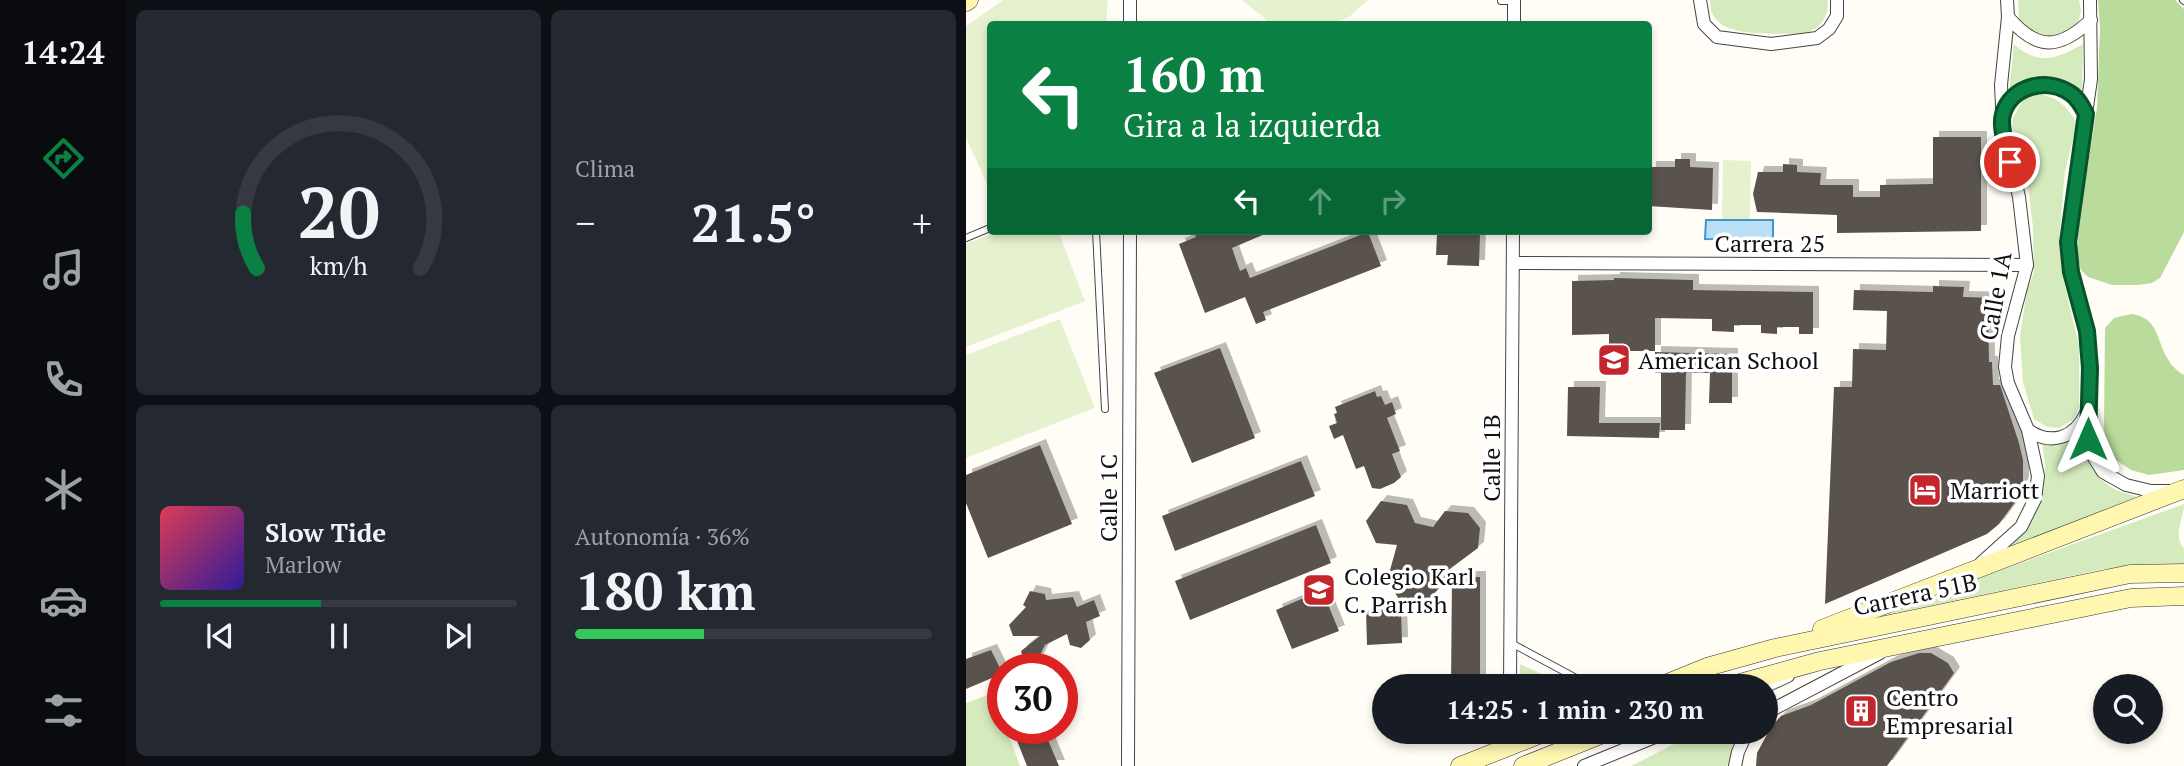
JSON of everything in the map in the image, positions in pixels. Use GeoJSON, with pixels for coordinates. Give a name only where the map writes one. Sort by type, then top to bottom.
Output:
{"type":"FeatureCollection","features":[{"type":"Feature","properties":{"kind":"main road"},"geometry":{"type":"LineString","coordinates":[[1775,648],[2182,490]]}},
{"type":"Feature","properties":{"kind":"main road","name":"Carrera 51B"},"geometry":{"type":"LineString","coordinates":[[1689,674],[1775,648],[2130,575],[2184,573]]}},
{"type":"Feature","properties":{"kind":"main road","name":"Carrera 51B"},"geometry":{"type":"LineString","coordinates":[[1773,674],[1820,661],[2131,598],[2184,596]]}},
{"type":"Feature","properties":{"kind":"main road"},"geometry":{"type":"LineString","coordinates":[[1460,766],[1500,744]]}},
{"type":"Feature","properties":{"kind":"main road"},"geometry":{"type":"LineString","coordinates":[[1523,766],[1578,744]]}},
{"type":"Feature","properties":{"kind":"street"},"geometry":{"type":"LineString","coordinates":[[1130,0],[1130,21]]}},
{"type":"Feature","properties":{"kind":"street"},"geometry":{"type":"LineString","coordinates":[[1700,0],[1704,24],[1717,37],[1771,44],[1817,38],[1829,29],[1837,16],[1837,0]]}},
{"type":"Feature","properties":{"kind":"street","name":"Calle 1A"},"geometry":{"type":"LineString","coordinates":[[1971,571],[2021,527],[2035,499],[2038,476],[2028,430],[2008,383],[2006,367],[2008,336],[2027,265],[2019,197],[2003,129],[2001,85],[2008,17],[2007,0]]}},
{"type":"Feature","properties":{"kind":"street"},"geometry":{"type":"LineString","coordinates":[[2090,0],[2091,79],[2068,242],[2071,272],[2087,331],[2090,368],[2088,439],[2093,456],[2103,472],[2126,485],[2151,491],[2182,490]]}},
{"type":"Feature","properties":{"kind":"street"},"geometry":{"type":"LineString","coordinates":[[1510,1],[1513,21]]}},
{"type":"Feature","properties":{"kind":"street"},"geometry":{"type":"LineString","coordinates":[[2008,17],[2031,38],[2054,43],[2072,37],[2091,20]]}},
{"type":"Feature","properties":{"kind":"street"},"geometry":{"type":"LineString","coordinates":[[2002,115],[2008,102],[2018,93],[2029,86],[2043,85],[2070,92],[2086,114]]}},
{"type":"Feature","properties":{"kind":"street","name":"Calle 1C"},"geometry":{"type":"LineString","coordinates":[[1128,766],[1130,235]]}},
{"type":"Feature","properties":{"kind":"street","name":"Calle 1B"},"geometry":{"type":"LineString","coordinates":[[1510,674],[1513,235]]}},
{"type":"Feature","properties":{"kind":"street","name":"Carrera 25"},"geometry":{"type":"LineString","coordinates":[[1513,263],[2027,265]]}},
{"type":"Feature","properties":{"kind":"street"},"geometry":{"type":"LineString","coordinates":[[2028,430],[2043,438],[2064,437],[2082,422],[2087,412]]}},
{"type":"Feature","properties":{"kind":"street"},"geometry":{"type":"LineString","coordinates":[[1778,707],[1892,647]]}},
{"type":"Feature","properties":{"kind":"street"},"geometry":{"type":"LineString","coordinates":[[1778,680],[1820,661]]}},
{"type":"Feature","properties":{"kind":"street"},"geometry":{"type":"LineString","coordinates":[[1584,766],[1638,744]]}},
{"type":"Feature","properties":{"kind":"street"},"geometry":{"type":"LineString","coordinates":[[1735,766],[1742,744]]}},
{"type":"Feature","properties":{"kind":"lane"},"geometry":{"type":"LineString","coordinates":[[966,238],[987,229]]}},
{"type":"Feature","properties":{"kind":"lane"},"geometry":{"type":"LineString","coordinates":[[1097,235],[1105,409]]}},
{"type":"Feature","properties":{"kind":"lane"},"geometry":{"type":"LineString","coordinates":[[1511,643],[1569,674]]}},
{"type":"Feature","properties":{"kind":"green space"},"geometry":{"type":"Polygon","coordinates":[[[1003,0],[1108,0],[1106,21],[987,21],[987,184],[966,138],[966,26],[1003,0]]]}},
{"type":"Feature","properties":{"kind":"green space"},"geometry":{"type":"Polygon","coordinates":[[[1242,0],[1368,0],[1349,17],[1338,21],[1268,21],[1242,0]]]}},
{"type":"Feature","properties":{"kind":"green space"},"geometry":{"type":"Polygon","coordinates":[[[1710,0],[1828,0],[1822,23],[1801,34],[1731,29],[1719,23],[1712,13],[1710,0]]]}},
{"type":"Feature","properties":{"kind":"green space"},"geometry":{"type":"Polygon","coordinates":[[[2018,0],[2079,0],[2081,11],[2076,31],[2057,39],[2027,35],[2019,22],[2018,0]]]}},
{"type":"Feature","properties":{"kind":"green space"},"geometry":{"type":"Polygon","coordinates":[[[2098,0],[2175,0],[2184,9],[2184,232],[2160,278],[2152,283],[2112,285],[2088,277],[2081,270],[2077,256],[2078,227],[2097,107],[2100,29],[2098,0]]]}},
{"type":"Feature","properties":{"kind":"green space"},"geometry":{"type":"Polygon","coordinates":[[[2014,44],[2032,56],[2048,58],[2083,44],[2082,99],[2060,86],[2008,98],[2014,44]]]}},
{"type":"Feature","properties":{"kind":"green space"},"geometry":{"type":"Polygon","coordinates":[[[2037,94],[2051,97],[2061,103],[2077,123],[2065,171],[2059,241],[2063,278],[2079,346],[2079,406],[2074,419],[2059,428],[2047,427],[2034,419],[2023,382],[2020,336],[2027,290],[2034,273],[2033,228],[2028,184],[2012,128],[2013,118],[2023,100],[2037,94]]]}},
{"type":"Feature","properties":{"kind":"green space"},"geometry":{"type":"Polygon","coordinates":[[[1723,160],[1751,161],[1750,220],[1722,220],[1723,160]]]}},
{"type":"Feature","properties":{"kind":"green space"},"geometry":{"type":"Polygon","coordinates":[[[988,235],[1060,235],[1085,301],[966,347],[966,244],[988,235]]]}},
{"type":"Feature","properties":{"kind":"green space"},"geometry":{"type":"Polygon","coordinates":[[[2131,314],[2150,323],[2167,358],[2184,375],[2184,470],[2149,475],[2131,470],[2116,460],[2107,449],[2104,428],[2105,328],[2114,318],[2131,314]]]}},
{"type":"Feature","properties":{"kind":"green space"},"geometry":{"type":"Polygon","coordinates":[[[1060,319],[1095,408],[966,458],[966,355],[1060,319]]]}},
{"type":"Feature","properties":{"kind":"green space"},"geometry":{"type":"Polygon","coordinates":[[[2078,435],[2087,461],[2105,483],[2121,492],[2148,500],[2006,552],[2026,528],[2039,503],[2045,476],[2042,444],[2064,444],[2078,435]]]}},
{"type":"Feature","properties":{"kind":"green space"},"geometry":{"type":"Polygon","coordinates":[[[2184,504],[2179,538],[2184,549],[2184,567],[2104,569],[1866,619],[2184,504]]]}},
{"type":"Feature","properties":{"kind":"green space"},"geometry":{"type":"Polygon","coordinates":[[[1520,664],[1541,674],[1520,674],[1520,664]]]}},
{"type":"Feature","properties":{"kind":"green space"},"geometry":{"type":"Polygon","coordinates":[[[987,695],[987,744],[1012,744],[1020,766],[966,766],[966,703],[987,695]]]}},
{"type":"Feature","properties":{"kind":"green space"},"geometry":{"type":"Polygon","coordinates":[[[1674,744],[1735,744],[1727,766],[1631,766],[1674,744]]]}},
{"type":"Feature","properties":{"kind":"water"},"geometry":{"type":"Polygon","coordinates":[[[1706,220],[1773,220],[1773,240],[1705,239],[1706,220]]]}},
{"type":"Feature","properties":{"kind":"building"},"geometry":{"type":"Polygon","coordinates":[[[1933,137],[1981,137],[1981,231],[1837,233],[1837,215],[1757,212],[1753,194],[1758,172],[1783,172],[1783,164],[1797,165],[1797,172],[1821,173],[1820,185],[1853,185],[1853,197],[1880,197],[1880,185],[1933,184],[1933,137]]]}},
{"type":"Feature","properties":{"kind":"building"},"geometry":{"type":"Polygon","coordinates":[[[1675,159],[1690,159],[1690,167],[1713,168],[1712,210],[1652,206],[1652,167],[1675,167],[1675,159]]]}},
{"type":"Feature","properties":{"kind":"building"},"geometry":{"type":"Polygon","coordinates":[[[1195,235],[1263,235],[1232,248],[1240,271],[1246,268],[1250,278],[1360,235],[1369,235],[1381,266],[1263,312],[1266,320],[1256,324],[1245,297],[1205,313],[1179,244],[1195,235]]]}},
{"type":"Feature","properties":{"kind":"building"},"geometry":{"type":"Polygon","coordinates":[[[1437,235],[1480,235],[1479,266],[1447,265],[1448,255],[1436,255],[1437,235]]]}},
{"type":"Feature","properties":{"kind":"building"},"geometry":{"type":"Polygon","coordinates":[[[1614,278],[1693,280],[1693,290],[1813,292],[1813,334],[1799,334],[1799,327],[1777,327],[1777,334],[1761,333],[1761,325],[1734,325],[1734,332],[1712,331],[1712,319],[1655,318],[1655,351],[1609,351],[1609,334],[1572,335],[1572,281],[1614,278]]]}},
{"type":"Feature","properties":{"kind":"building","name":"Marriott"},"geometry":{"type":"Polygon","coordinates":[[[1933,286],[1964,287],[1963,297],[2001,298],[2000,311],[1988,311],[1989,362],[1992,362],[1993,385],[2000,385],[2023,460],[2023,482],[2018,498],[1999,524],[1987,534],[1825,604],[1834,387],[1852,387],[1853,349],[1886,350],[1887,311],[1853,310],[1854,290],[1933,292],[1933,286]]]}},
{"type":"Feature","properties":{"kind":"building"},"geometry":{"type":"Polygon","coordinates":[[[1220,348],[1255,438],[1192,463],[1154,373],[1220,348]]]}},
{"type":"Feature","properties":{"kind":"building"},"geometry":{"type":"Polygon","coordinates":[[[1655,352],[1732,354],[1732,403],[1709,403],[1710,373],[1686,373],[1685,430],[1661,430],[1661,373],[1655,373],[1655,352]]]}},
{"type":"Feature","properties":{"kind":"building"},"geometry":{"type":"Polygon","coordinates":[[[1568,387],[1600,387],[1599,423],[1660,423],[1659,438],[1567,436],[1568,387]]]}},
{"type":"Feature","properties":{"kind":"building"},"geometry":{"type":"Polygon","coordinates":[[[1375,391],[1385,405],[1392,402],[1396,414],[1387,418],[1400,451],[1392,454],[1401,477],[1380,489],[1372,488],[1364,466],[1356,469],[1343,435],[1334,439],[1329,426],[1337,423],[1335,407],[1375,391]]]}},
{"type":"Feature","properties":{"kind":"building"},"geometry":{"type":"Polygon","coordinates":[[[1040,445],[1072,524],[988,558],[966,503],[966,475],[1040,445]]]}},
{"type":"Feature","properties":{"kind":"building"},"geometry":{"type":"Polygon","coordinates":[[[1301,461],[1315,496],[1175,551],[1162,516],[1301,461]]]}},
{"type":"Feature","properties":{"kind":"building"},"geometry":{"type":"Polygon","coordinates":[[[1381,501],[1407,505],[1415,523],[1433,527],[1445,511],[1468,513],[1480,528],[1478,548],[1439,577],[1449,577],[1430,598],[1401,602],[1387,581],[1397,545],[1376,543],[1366,521],[1381,501]]]}},
{"type":"Feature","properties":{"kind":"building"},"geometry":{"type":"Polygon","coordinates":[[[1316,525],[1331,563],[1190,620],[1175,581],[1316,525]]]}},
{"type":"Feature","properties":{"kind":"building"},"geometry":{"type":"Polygon","coordinates":[[[1452,577],[1480,577],[1480,674],[1451,674],[1452,577]]]}},
{"type":"Feature","properties":{"kind":"building"},"geometry":{"type":"Polygon","coordinates":[[[1322,590],[1339,631],[1292,649],[1276,610],[1322,590]]]}},
{"type":"Feature","properties":{"kind":"building"},"geometry":{"type":"Polygon","coordinates":[[[1030,591],[1045,594],[1046,600],[1073,597],[1077,607],[1094,600],[1100,616],[1086,622],[1090,640],[1081,648],[1070,645],[1067,634],[1045,645],[1041,653],[1022,653],[1040,636],[1013,636],[1009,625],[1026,607],[1023,605],[1030,591]]]}},
{"type":"Feature","properties":{"kind":"building"},"geometry":{"type":"Polygon","coordinates":[[[1401,610],[1402,643],[1367,645],[1366,611],[1401,610]]]}},
{"type":"Feature","properties":{"kind":"building"},"geometry":{"type":"Polygon","coordinates":[[[991,650],[992,653],[987,653],[987,680],[966,689],[966,659],[991,650]]]}},
{"type":"Feature","properties":{"kind":"building","name":"Centro Empresarial"},"geometry":{"type":"Polygon","coordinates":[[[1919,653],[1931,653],[1948,663],[1954,673],[1887,766],[1756,766],[1757,753],[1762,744],[1778,744],[1778,719],[1781,716],[1811,705],[1891,662],[1919,653]]]}},
{"type":"Feature","properties":{"kind":"building"},"geometry":{"type":"Polygon","coordinates":[[[1018,744],[1050,744],[1059,766],[1027,766],[1018,744]]]}},
{"type":"Feature","properties":{"kind":"place","name":"American School"},"geometry":{"type":"Point","coordinates":[1614,360]}},
{"type":"Feature","properties":{"kind":"place","name":"Marriott"},"geometry":{"type":"Point","coordinates":[1925,490]}},
{"type":"Feature","properties":{"kind":"place","name":"Colegio Karl C. Parrish"},"geometry":{"type":"Point","coordinates":[1319,590]}},
{"type":"Feature","properties":{"kind":"place","name":"Centro Empresarial"},"geometry":{"type":"Point","coordinates":[1861,711]}},
{"type":"Feature","properties":{"kind":"route"},"geometry":{"type":"LineString","coordinates":[[2010,162],[2002,115],[2008,102],[2029,86],[2043,85],[2070,92],[2086,114],[2068,242],[2071,272],[2087,331],[2090,368],[2088,439]]}}]}
